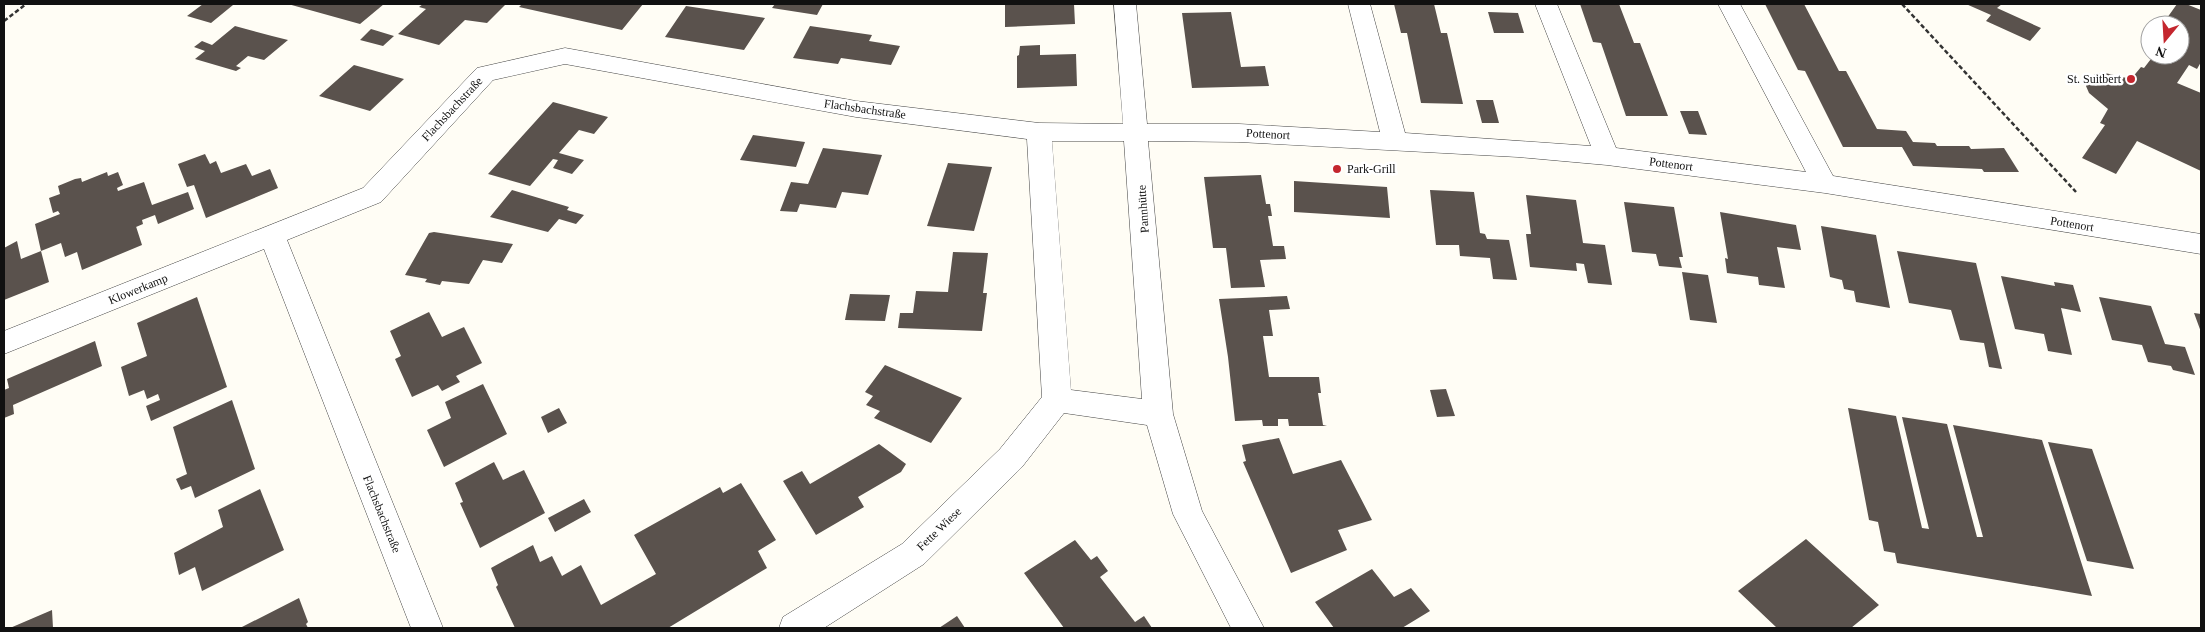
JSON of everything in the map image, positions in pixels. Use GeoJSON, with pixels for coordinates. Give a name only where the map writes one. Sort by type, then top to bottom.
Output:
{"type":"FeatureCollection","features":[{"type":"Feature","properties":{"kind":"street","name":"Pannhütte"},"geometry":{"type":"LineString","coordinates":[[1124,4],[1137,131],[1158,414],[1188,514],[1248,628]]}},
{"type":"Feature","properties":{"kind":"street"},"geometry":{"type":"LineString","coordinates":[[1359,4],[1394,141]]}},
{"type":"Feature","properties":{"kind":"street"},"geometry":{"type":"LineString","coordinates":[[1546,4],[1607,156]]}},
{"type":"Feature","properties":{"kind":"street"},"geometry":{"type":"LineString","coordinates":[[1729,4],[1826,184]]}},
{"type":"Feature","properties":{"kind":"street","name":"Flachsbachstraße"},"geometry":{"type":"LineString","coordinates":[[427,628],[272,236],[372,195],[485,74],[566,56],[856,109],[1039,132],[1137,131]]}},
{"type":"Feature","properties":{"kind":"street","name":"Pottenort"},"geometry":{"type":"LineString","coordinates":[[1137,131],[1239,133],[1394,141],[1607,156],[1826,184],[2201,244]]}},
{"type":"Feature","properties":{"kind":"street"},"geometry":{"type":"LineString","coordinates":[[1039,132],[1058,400],[1158,414]]}},
{"type":"Feature","properties":{"kind":"street","name":"Klowerkamp"},"geometry":{"type":"LineString","coordinates":[[4,343],[272,236]]}},
{"type":"Feature","properties":{"kind":"street","name":"Fette Wiese"},"geometry":{"type":"LineString","coordinates":[[795,628],[913,554],[1011,458],[1058,400]]}},
{"type":"Feature","properties":{"kind":"path"},"geometry":{"type":"LineString","coordinates":[[4,21],[26,4]]}},
{"type":"Feature","properties":{"kind":"path"},"geometry":{"type":"LineString","coordinates":[[1902,4],[2112,230]]}},
{"type":"Feature","properties":{"kind":"building"},"geometry":{"type":"Polygon","coordinates":[[[203,4],[233,5],[211,23],[187,16],[203,4]]]}},
{"type":"Feature","properties":{"kind":"building"},"geometry":{"type":"Polygon","coordinates":[[[288,4],[384,4],[360,24],[288,4]]]}},
{"type":"Feature","properties":{"kind":"building"},"geometry":{"type":"Polygon","coordinates":[[[423,4],[505,5],[487,23],[465,20],[439,45],[398,34],[426,9],[419,7],[423,4]]]}},
{"type":"Feature","properties":{"kind":"building"},"geometry":{"type":"Polygon","coordinates":[[[522,4],[643,4],[622,30],[519,7],[522,4]]]}},
{"type":"Feature","properties":{"kind":"building"},"geometry":{"type":"Polygon","coordinates":[[[775,4],[823,4],[817,15],[772,8],[775,4]]]}},
{"type":"Feature","properties":{"kind":"building"},"geometry":{"type":"Polygon","coordinates":[[[1005,4],[1074,4],[1075,24],[1005,27],[1005,4]]]}},
{"type":"Feature","properties":{"kind":"building"},"geometry":{"type":"Polygon","coordinates":[[[1394,4],[1434,4],[1441,33],[1447,33],[1463,104],[1421,103],[1407,33],[1401,33],[1394,4]]]}},
{"type":"Feature","properties":{"kind":"building"},"geometry":{"type":"Polygon","coordinates":[[[1580,4],[1619,4],[1634,43],[1640,43],[1668,116],[1626,116],[1601,43],[1593,42],[1580,4]]]}},
{"type":"Feature","properties":{"kind":"building"},"geometry":{"type":"Polygon","coordinates":[[[1765,4],[1804,4],[1839,71],[1846,71],[1877,129],[1906,131],[1913,142],[1935,143],[1937,146],[1969,146],[1971,149],[2004,148],[2019,172],[1984,172],[1982,169],[1913,166],[1902,147],[1843,147],[1805,71],[1798,70],[1765,4]]]}},
{"type":"Feature","properties":{"kind":"building"},"geometry":{"type":"Polygon","coordinates":[[[1966,4],[2002,4],[1997,8],[2041,28],[2030,41],[1986,21],[1991,15],[1966,4]]]}},
{"type":"Feature","properties":{"kind":"building"},"geometry":{"type":"Polygon","coordinates":[[[2177,4],[2186,4],[2201,10],[2201,62],[2197,69],[2189,65],[2190,15],[2169,15],[2177,4]]]}},
{"type":"Feature","properties":{"kind":"building"},"geometry":{"type":"Polygon","coordinates":[[[686,6],[765,18],[744,50],[665,37],[686,6]]]}},
{"type":"Feature","properties":{"kind":"building"},"geometry":{"type":"Polygon","coordinates":[[[1231,12],[1241,67],[1265,66],[1269,86],[1192,88],[1182,13],[1231,12]]]}},
{"type":"Feature","properties":{"kind":"building"},"geometry":{"type":"Polygon","coordinates":[[[1488,12],[1518,13],[1524,33],[1494,33],[1488,12]]]}},
{"type":"Feature","properties":{"kind":"building"},"geometry":{"type":"Polygon","coordinates":[[[235,26],[288,40],[264,60],[248,56],[236,66],[241,68],[236,71],[195,59],[205,51],[194,47],[202,41],[212,45],[235,26]]]}},
{"type":"Feature","properties":{"kind":"building"},"geometry":{"type":"Polygon","coordinates":[[[810,26],[872,35],[869,41],[900,46],[891,65],[841,58],[838,64],[793,58],[810,26]]]}},
{"type":"Feature","properties":{"kind":"building"},"geometry":{"type":"Polygon","coordinates":[[[371,29],[394,36],[383,46],[360,40],[371,29]]]}},
{"type":"Feature","properties":{"kind":"building"},"geometry":{"type":"Polygon","coordinates":[[[1040,45],[1040,55],[1076,54],[1077,86],[1017,88],[1017,56],[1019,55],[1020,46],[1040,45]]]}},
{"type":"Feature","properties":{"kind":"building"},"geometry":{"type":"Polygon","coordinates":[[[354,65],[404,79],[370,111],[319,96],[354,65]]]}},
{"type":"Feature","properties":{"kind":"building"},"geometry":{"type":"Polygon","coordinates":[[[2146,65],[2189,65],[2177,83],[2201,93],[2201,171],[2137,141],[2116,174],[2082,158],[2105,125],[2100,123],[2108,109],[2089,93],[2086,86],[2088,79],[2095,74],[2105,73],[2131,79],[2141,67],[2144,68],[2146,65]]]}},
{"type":"Feature","properties":{"kind":"building"},"geometry":{"type":"Polygon","coordinates":[[[1476,100],[1493,100],[1499,123],[1482,123],[1476,100]]]}},
{"type":"Feature","properties":{"kind":"building"},"geometry":{"type":"Polygon","coordinates":[[[553,102],[608,117],[594,134],[579,130],[559,153],[584,160],[572,174],[553,168],[558,160],[553,159],[530,186],[488,174],[553,102]]]}},
{"type":"Feature","properties":{"kind":"building"},"geometry":{"type":"Polygon","coordinates":[[[1680,111],[1698,111],[1707,135],[1689,134],[1680,111]]]}},
{"type":"Feature","properties":{"kind":"building"},"geometry":{"type":"Polygon","coordinates":[[[753,135],[805,142],[796,167],[740,160],[753,135]]]}},
{"type":"Feature","properties":{"kind":"building"},"geometry":{"type":"Polygon","coordinates":[[[823,148],[882,155],[868,195],[842,192],[836,208],[800,204],[797,212],[780,211],[791,182],[808,184],[823,148]]]}},
{"type":"Feature","properties":{"kind":"building"},"geometry":{"type":"Polygon","coordinates":[[[205,154],[210,164],[216,161],[221,173],[246,164],[252,176],[270,169],[278,188],[206,218],[194,185],[187,187],[178,164],[205,154]]]}},
{"type":"Feature","properties":{"kind":"building"},"geometry":{"type":"Polygon","coordinates":[[[948,163],[992,167],[974,231],[927,226],[948,163]]]}},
{"type":"Feature","properties":{"kind":"building"},"geometry":{"type":"Polygon","coordinates":[[[107,172],[108,176],[118,172],[123,185],[117,188],[118,191],[144,182],[152,205],[188,192],[194,209],[158,224],[155,215],[142,220],[143,224],[136,227],[142,245],[82,270],[77,252],[65,257],[61,243],[41,251],[35,224],[60,214],[58,211],[53,213],[49,198],[60,194],[58,186],[75,179],[81,178],[82,182],[107,172]]]}},
{"type":"Feature","properties":{"kind":"building"},"geometry":{"type":"Polygon","coordinates":[[[1261,175],[1266,204],[1270,204],[1272,216],[1268,216],[1273,246],[1284,246],[1286,259],[1260,260],[1265,287],[1231,288],[1226,248],[1213,248],[1204,177],[1261,175]]]}},
{"type":"Feature","properties":{"kind":"building"},"geometry":{"type":"Polygon","coordinates":[[[1294,181],[1387,187],[1390,218],[1294,212],[1294,181]]]}},
{"type":"Feature","properties":{"kind":"building"},"geometry":{"type":"Polygon","coordinates":[[[512,190],[569,207],[567,210],[584,215],[576,224],[559,219],[548,232],[490,217],[512,190]]]}},
{"type":"Feature","properties":{"kind":"building"},"geometry":{"type":"Polygon","coordinates":[[[1430,190],[1474,192],[1480,233],[1485,234],[1487,239],[1509,240],[1517,280],[1493,279],[1490,258],[1460,256],[1459,245],[1436,245],[1430,190]]]}},
{"type":"Feature","properties":{"kind":"building"},"geometry":{"type":"Polygon","coordinates":[[[1526,195],[1576,200],[1583,243],[1605,245],[1612,285],[1588,283],[1584,264],[1576,263],[1577,271],[1530,267],[1526,234],[1531,234],[1526,195]]]}},
{"type":"Feature","properties":{"kind":"building"},"geometry":{"type":"Polygon","coordinates":[[[1624,202],[1674,207],[1683,257],[1679,257],[1682,268],[1659,266],[1656,254],[1632,252],[1624,202]]]}},
{"type":"Feature","properties":{"kind":"building"},"geometry":{"type":"Polygon","coordinates":[[[1720,212],[1796,225],[1801,250],[1777,247],[1785,288],[1759,285],[1758,277],[1727,273],[1725,258],[1728,259],[1720,212]]]}},
{"type":"Feature","properties":{"kind":"building"},"geometry":{"type":"Polygon","coordinates":[[[1821,226],[1876,235],[1890,308],[1856,302],[1854,291],[1844,289],[1842,280],[1830,277],[1821,226]]]}},
{"type":"Feature","properties":{"kind":"building"},"geometry":{"type":"Polygon","coordinates":[[[434,232],[513,244],[502,263],[483,260],[469,284],[442,281],[440,285],[425,282],[427,279],[405,275],[429,233],[434,232]]]}},
{"type":"Feature","properties":{"kind":"building"},"geometry":{"type":"Polygon","coordinates":[[[17,241],[21,259],[41,251],[49,282],[4,300],[4,248],[17,241]]]}},
{"type":"Feature","properties":{"kind":"building"},"geometry":{"type":"Polygon","coordinates":[[[1897,251],[1976,263],[2002,369],[1989,367],[1984,343],[1960,340],[1951,310],[1909,303],[1897,251]]]}},
{"type":"Feature","properties":{"kind":"building"},"geometry":{"type":"Polygon","coordinates":[[[953,252],[988,253],[983,293],[987,293],[982,331],[898,328],[900,313],[913,313],[916,291],[948,292],[953,252]]]}},
{"type":"Feature","properties":{"kind":"building"},"geometry":{"type":"Polygon","coordinates":[[[1682,272],[1708,275],[1717,323],[1690,320],[1682,272]]]}},
{"type":"Feature","properties":{"kind":"building"},"geometry":{"type":"Polygon","coordinates":[[[2001,276],[2055,286],[2054,282],[2073,285],[2081,312],[2061,308],[2072,355],[2048,351],[2044,334],[2015,329],[2001,276]]]}},
{"type":"Feature","properties":{"kind":"building"},"geometry":{"type":"Polygon","coordinates":[[[850,294],[890,295],[885,321],[845,320],[850,294]]]}},
{"type":"Feature","properties":{"kind":"building"},"geometry":{"type":"Polygon","coordinates":[[[1287,296],[1290,309],[1269,310],[1273,336],[1263,336],[1269,377],[1319,377],[1321,393],[1318,393],[1323,425],[1327,426],[1289,426],[1288,419],[1278,419],[1278,426],[1263,426],[1262,420],[1235,421],[1219,299],[1287,296]]]}},
{"type":"Feature","properties":{"kind":"building"},"geometry":{"type":"Polygon","coordinates":[[[197,297],[227,387],[151,421],[146,406],[160,400],[158,394],[147,399],[144,390],[129,396],[121,367],[147,356],[137,323],[197,297]]]}},
{"type":"Feature","properties":{"kind":"building"},"geometry":{"type":"Polygon","coordinates":[[[2099,297],[2151,306],[2165,344],[2185,347],[2195,375],[2173,370],[2171,366],[2148,362],[2142,345],[2112,340],[2099,297]]]}},
{"type":"Feature","properties":{"kind":"building"},"geometry":{"type":"Polygon","coordinates":[[[429,312],[442,337],[464,327],[482,363],[456,376],[460,382],[442,391],[438,385],[412,397],[395,359],[401,356],[390,331],[429,312]]]}},
{"type":"Feature","properties":{"kind":"building"},"geometry":{"type":"Polygon","coordinates":[[[2194,313],[2201,314],[2201,332],[2194,313]]]}},
{"type":"Feature","properties":{"kind":"building"},"geometry":{"type":"Polygon","coordinates":[[[95,341],[102,366],[13,405],[14,414],[4,418],[4,390],[9,388],[7,379],[95,341]]]}},
{"type":"Feature","properties":{"kind":"building"},"geometry":{"type":"Polygon","coordinates":[[[885,365],[962,398],[931,443],[874,418],[880,411],[866,405],[873,396],[865,392],[885,365]]]}},
{"type":"Feature","properties":{"kind":"building"},"geometry":{"type":"Polygon","coordinates":[[[483,384],[507,434],[444,467],[427,430],[451,418],[445,402],[483,384]]]}},
{"type":"Feature","properties":{"kind":"building"},"geometry":{"type":"Polygon","coordinates":[[[1446,389],[1455,416],[1437,417],[1430,390],[1446,389]]]}},
{"type":"Feature","properties":{"kind":"building"},"geometry":{"type":"Polygon","coordinates":[[[232,400],[255,469],[195,498],[191,486],[181,490],[176,479],[187,474],[173,427],[232,400]]]}},
{"type":"Feature","properties":{"kind":"building"},"geometry":{"type":"Polygon","coordinates":[[[559,408],[567,423],[548,433],[541,417],[559,408]]]}},
{"type":"Feature","properties":{"kind":"building"},"geometry":{"type":"Polygon","coordinates":[[[1848,408],[1896,416],[1922,528],[1929,529],[1902,417],[1947,424],[1977,537],[1983,537],[1953,425],[2042,440],[2092,596],[1897,563],[1895,553],[1884,551],[1878,522],[1869,520],[1848,408]]]}},
{"type":"Feature","properties":{"kind":"building"},"geometry":{"type":"Polygon","coordinates":[[[1279,438],[1293,474],[1341,460],[1372,520],[1338,530],[1347,550],[1291,573],[1243,462],[1246,461],[1242,445],[1279,438]]]}},
{"type":"Feature","properties":{"kind":"building"},"geometry":{"type":"Polygon","coordinates":[[[2048,442],[2092,449],[2134,569],[2087,561],[2048,442]]]}},
{"type":"Feature","properties":{"kind":"building"},"geometry":{"type":"Polygon","coordinates":[[[879,444],[906,464],[901,472],[858,497],[864,507],[816,535],[783,481],[802,471],[810,484],[879,444]]]}},
{"type":"Feature","properties":{"kind":"building"},"geometry":{"type":"Polygon","coordinates":[[[494,462],[503,480],[524,470],[545,513],[480,548],[460,503],[463,502],[455,483],[494,462]]]}},
{"type":"Feature","properties":{"kind":"building"},"geometry":{"type":"Polygon","coordinates":[[[741,483],[776,540],[758,551],[767,568],[668,628],[515,628],[496,587],[498,585],[491,568],[533,545],[540,562],[552,556],[562,576],[581,565],[601,605],[656,574],[634,535],[720,487],[723,493],[741,483]]]}},
{"type":"Feature","properties":{"kind":"building"},"geometry":{"type":"Polygon","coordinates":[[[260,489],[284,550],[202,591],[195,567],[179,575],[174,553],[223,527],[218,510],[260,489]]]}},
{"type":"Feature","properties":{"kind":"building"},"geometry":{"type":"Polygon","coordinates":[[[584,499],[591,512],[555,532],[548,518],[584,499]]]}},
{"type":"Feature","properties":{"kind":"building"},"geometry":{"type":"Polygon","coordinates":[[[1806,539],[1879,605],[1851,628],[1777,628],[1738,591],[1806,539]]]}},
{"type":"Feature","properties":{"kind":"building"},"geometry":{"type":"Polygon","coordinates":[[[1075,540],[1091,560],[1097,556],[1108,571],[1100,577],[1135,622],[1144,616],[1152,628],[1064,628],[1024,573],[1075,540]]]}},
{"type":"Feature","properties":{"kind":"building"},"geometry":{"type":"Polygon","coordinates":[[[1372,569],[1394,597],[1411,588],[1430,611],[1402,628],[1334,628],[1315,602],[1372,569]]]}},
{"type":"Feature","properties":{"kind":"building"},"geometry":{"type":"Polygon","coordinates":[[[299,598],[308,622],[306,624],[308,628],[240,628],[299,598]]]}},
{"type":"Feature","properties":{"kind":"building"},"geometry":{"type":"Polygon","coordinates":[[[52,610],[53,628],[10,628],[52,610]]]}},
{"type":"Feature","properties":{"kind":"building"},"geometry":{"type":"Polygon","coordinates":[[[957,616],[965,628],[939,628],[957,616]]]}},
{"type":"Feature","properties":{"kind":"place","name":"St. Suitbert"},"geometry":{"type":"Point","coordinates":[2131,79]}},
{"type":"Feature","properties":{"kind":"place","name":"Park-Grill"},"geometry":{"type":"Point","coordinates":[1337,169]}}]}
